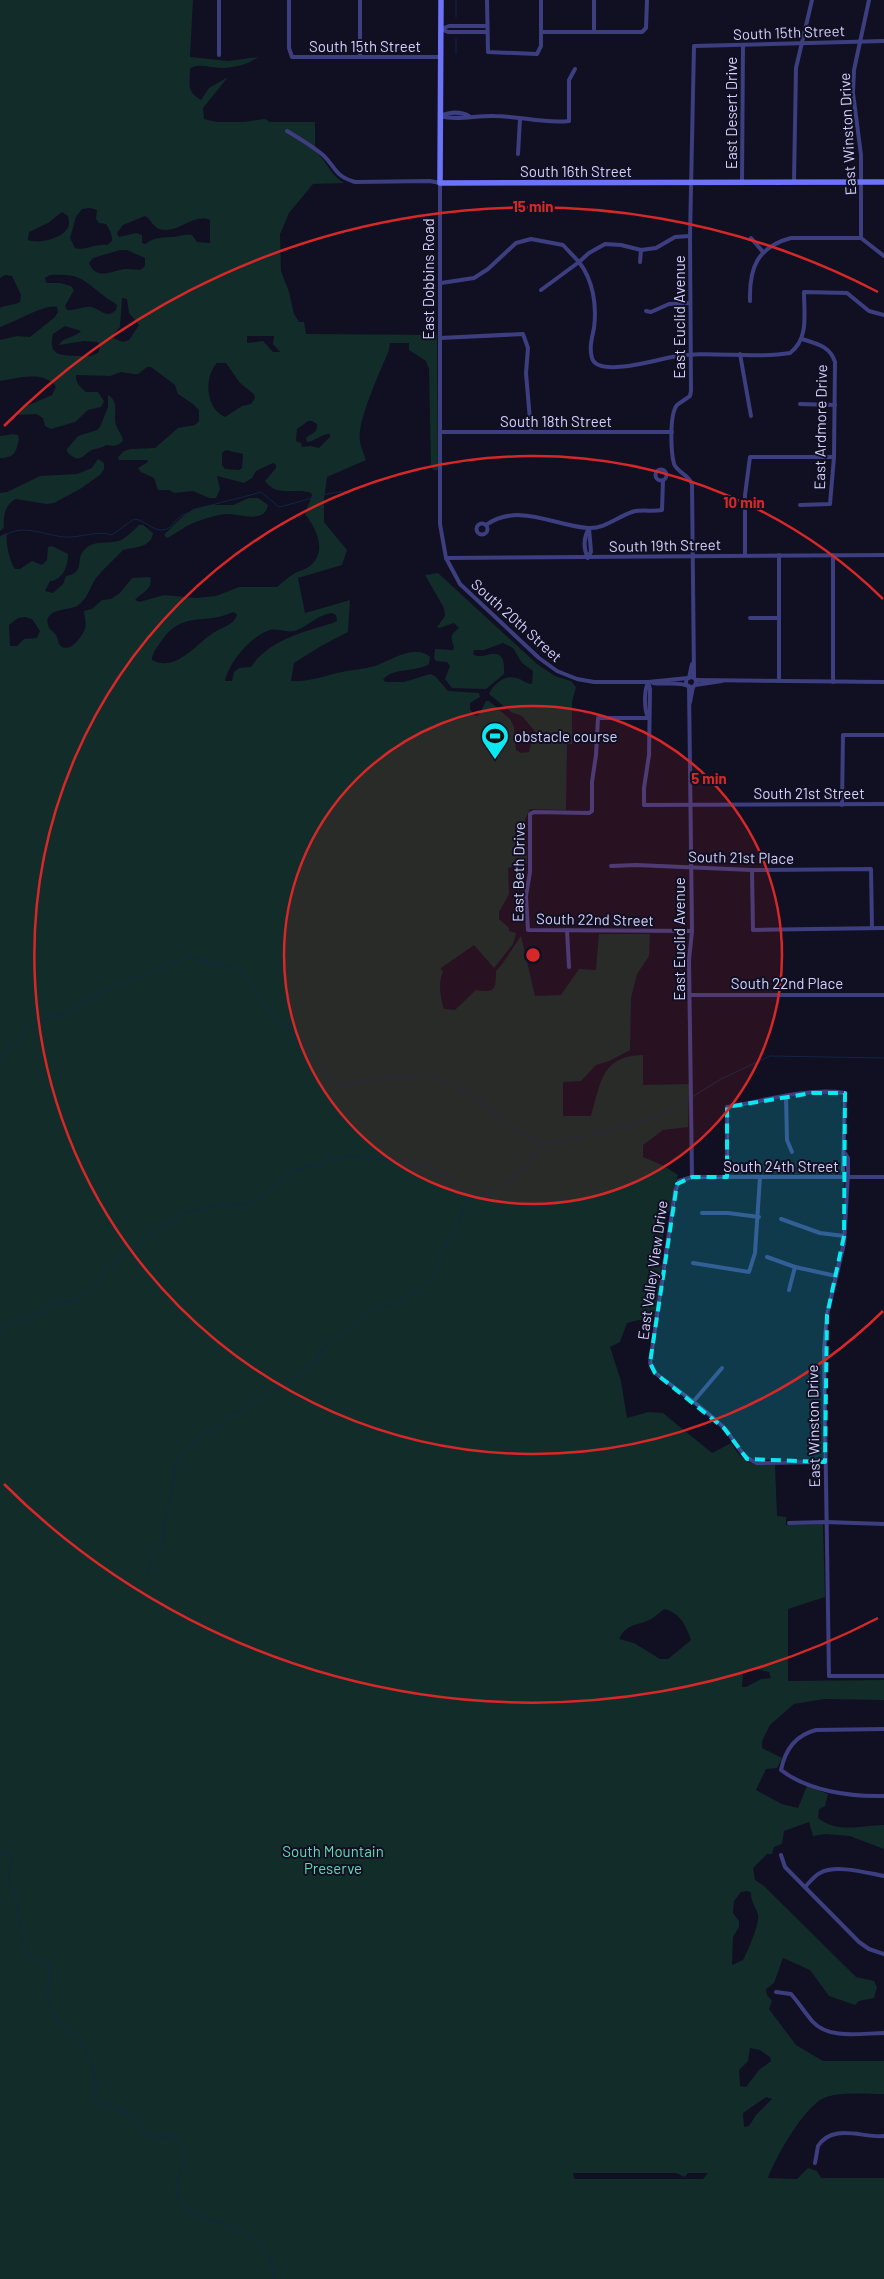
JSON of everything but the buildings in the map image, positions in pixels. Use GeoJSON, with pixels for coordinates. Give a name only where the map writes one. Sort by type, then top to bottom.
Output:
{"type":"FeatureCollection","features":[{"type":"Feature","properties":{"kind":"main road","name":"East Dobbins Road"},"geometry":{"type":"LineString","coordinates":[[440,183],[441,0]]}},
{"type":"Feature","properties":{"kind":"main road","name":"South 16th Street"},"geometry":{"type":"LineString","coordinates":[[440,183],[884,182]]}},
{"type":"Feature","properties":{"kind":"street"},"geometry":{"type":"LineString","coordinates":[[219,0],[219,55]]}},
{"type":"Feature","properties":{"kind":"street","name":"South 15th Street"},"geometry":{"type":"LineString","coordinates":[[289,0],[290,56],[440,57]]}},
{"type":"Feature","properties":{"kind":"street"},"geometry":{"type":"LineString","coordinates":[[360,0],[360,57]]}},
{"type":"Feature","properties":{"kind":"street"},"geometry":{"type":"LineString","coordinates":[[487,0],[488,52],[491,54],[539,53],[541,46],[541,0]]}},
{"type":"Feature","properties":{"kind":"street"},"geometry":{"type":"LineString","coordinates":[[594,0],[594,32]]}},
{"type":"Feature","properties":{"kind":"street"},"geometry":{"type":"LineString","coordinates":[[541,32],[644,31],[646,28],[647,0]]}},
{"type":"Feature","properties":{"kind":"street"},"geometry":{"type":"LineString","coordinates":[[794,181],[796,68],[800,44],[812,0]]}},
{"type":"Feature","properties":{"kind":"street","name":"East Winston Drive"},"geometry":{"type":"LineString","coordinates":[[861,238],[861,155],[853,93],[854,70],[869,0]]}},
{"type":"Feature","properties":{"kind":"street"},"geometry":{"type":"LineString","coordinates":[[441,29],[449,26],[487,26]]}},
{"type":"Feature","properties":{"kind":"street"},"geometry":{"type":"LineString","coordinates":[[464,26],[464,32]]}},
{"type":"Feature","properties":{"kind":"street"},"geometry":{"type":"LineString","coordinates":[[441,29],[448,32],[487,32]]}},
{"type":"Feature","properties":{"kind":"street","name":"South 15th Street"},"geometry":{"type":"LineString","coordinates":[[694,46],[884,41]]}},
{"type":"Feature","properties":{"kind":"street","name":"East Euclid Avenue"},"geometry":{"type":"LineString","coordinates":[[692,678],[692,484],[688,477],[676,468],[674,464],[672,432],[673,415],[677,406],[690,396],[690,236],[694,46]]}},
{"type":"Feature","properties":{"kind":"street","name":"East Desert Drive"},"geometry":{"type":"LineString","coordinates":[[742,182],[743,46]]}},
{"type":"Feature","properties":{"kind":"street"},"geometry":{"type":"LineString","coordinates":[[440,116],[459,118],[496,116],[532,121],[569,121],[570,80],[575,69]]}},
{"type":"Feature","properties":{"kind":"street"},"geometry":{"type":"LineString","coordinates":[[440,116],[448,113],[459,113],[469,116]]}},
{"type":"Feature","properties":{"kind":"street"},"geometry":{"type":"LineString","coordinates":[[459,113],[459,118]]}},
{"type":"Feature","properties":{"kind":"street"},"geometry":{"type":"LineString","coordinates":[[518,154],[520,119]]}},
{"type":"Feature","properties":{"kind":"street","name":"South 16th Street"},"geometry":{"type":"LineString","coordinates":[[287,131],[312,146],[325,157],[336,173],[349,181],[430,181],[440,183]]}},
{"type":"Feature","properties":{"kind":"street","name":"East Dobbins Road"},"geometry":{"type":"LineString","coordinates":[[440,183],[440,524],[446,558]]}},
{"type":"Feature","properties":{"kind":"street"},"geometry":{"type":"LineString","coordinates":[[540,290],[589,253],[605,244],[621,245],[641,250],[656,248],[675,237],[690,236]]}},
{"type":"Feature","properties":{"kind":"street"},"geometry":{"type":"LineString","coordinates":[[751,238],[763,252]]}},
{"type":"Feature","properties":{"kind":"street"},"geometry":{"type":"LineString","coordinates":[[750,301],[751,273],[763,252],[780,241],[791,238],[861,238],[884,256]]}},
{"type":"Feature","properties":{"kind":"street"},"geometry":{"type":"LineString","coordinates":[[440,283],[474,278],[488,269],[516,243],[531,239],[563,245],[579,262],[587,276],[594,299],[594,326],[590,347],[592,360],[597,365],[606,367],[637,365],[669,357],[790,353],[797,348],[804,332],[804,292],[846,293],[869,311],[884,315]]}},
{"type":"Feature","properties":{"kind":"street"},"geometry":{"type":"LineString","coordinates":[[640,262],[641,250]]}},
{"type":"Feature","properties":{"kind":"street"},"geometry":{"type":"LineString","coordinates":[[646,311],[651,312],[669,304],[690,303]]}},
{"type":"Feature","properties":{"kind":"street"},"geometry":{"type":"LineString","coordinates":[[440,338],[523,334],[528,348],[526,374],[531,432]]}},
{"type":"Feature","properties":{"kind":"street","name":"East Ardmore Drive"},"geometry":{"type":"LineString","coordinates":[[800,505],[830,504],[834,457],[835,405],[835,362],[832,355],[822,346],[802,339]]}},
{"type":"Feature","properties":{"kind":"street"},"geometry":{"type":"LineString","coordinates":[[740,354],[751,416]]}},
{"type":"Feature","properties":{"kind":"street"},"geometry":{"type":"LineString","coordinates":[[800,404],[835,405]]}},
{"type":"Feature","properties":{"kind":"street","name":"South 18th Street"},"geometry":{"type":"LineString","coordinates":[[441,432],[672,432]]}},
{"type":"Feature","properties":{"kind":"street"},"geometry":{"type":"LineString","coordinates":[[745,555],[745,495],[750,457],[834,457]]}},
{"type":"Feature","properties":{"kind":"street"},"geometry":{"type":"LineString","coordinates":[[486,525],[492,521],[520,515],[588,528],[606,525],[632,512],[662,510],[663,480]]}},
{"type":"Feature","properties":{"kind":"street"},"geometry":{"type":"LineString","coordinates":[[588,528],[585,542],[585,552],[588,558]]}},
{"type":"Feature","properties":{"kind":"street"},"geometry":{"type":"LineString","coordinates":[[588,528],[591,542],[591,552],[588,558]]}},
{"type":"Feature","properties":{"kind":"street"},"geometry":{"type":"LineString","coordinates":[[585,542],[591,542]]}},
{"type":"Feature","properties":{"kind":"street","name":"South 19th Street"},"geometry":{"type":"LineString","coordinates":[[446,558],[692,558],[745,555],[884,556]]}},
{"type":"Feature","properties":{"kind":"street"},"geometry":{"type":"LineString","coordinates":[[779,555],[780,681]]}},
{"type":"Feature","properties":{"kind":"street"},"geometry":{"type":"LineString","coordinates":[[833,555],[833,682]]}},
{"type":"Feature","properties":{"kind":"street","name":"South 20th Street"},"geometry":{"type":"LineString","coordinates":[[446,558],[460,584],[539,658],[557,671],[571,677],[590,682],[648,682],[692,678],[722,681],[884,682]]}},
{"type":"Feature","properties":{"kind":"street"},"geometry":{"type":"LineString","coordinates":[[750,618],[779,618]]}},
{"type":"Feature","properties":{"kind":"street"},"geometry":{"type":"LineString","coordinates":[[691,686],[692,678]]}},
{"type":"Feature","properties":{"kind":"street"},"geometry":{"type":"LineString","coordinates":[[691,686],[692,678]]}},
{"type":"Feature","properties":{"kind":"street","name":"South 20th Street"},"geometry":{"type":"LineString","coordinates":[[648,682],[662,685],[681,683],[691,686],[722,681]]}},
{"type":"Feature","properties":{"kind":"street"},"geometry":{"type":"LineString","coordinates":[[648,682],[650,690],[648,718]]}},
{"type":"Feature","properties":{"kind":"street","name":"East Euclid Avenue"},"geometry":{"type":"LineString","coordinates":[[691,686],[692,931],[689,952],[692,1177]]}},
{"type":"Feature","properties":{"kind":"street","name":"East Beth Drive"},"geometry":{"type":"LineString","coordinates":[[528,930],[526,896],[530,872],[530,814],[534,812],[589,814],[592,811],[592,782],[598,718],[648,718]]}},
{"type":"Feature","properties":{"kind":"street","name":"South 21st Street"},"geometry":{"type":"LineString","coordinates":[[648,718],[649,755],[644,788],[644,805],[884,804]]}},
{"type":"Feature","properties":{"kind":"street"},"geometry":{"type":"LineString","coordinates":[[842,805],[843,735],[884,735]]}},
{"type":"Feature","properties":{"kind":"street","name":"South 21st Place"},"geometry":{"type":"LineString","coordinates":[[611,866],[752,870],[871,869],[872,928]]}},
{"type":"Feature","properties":{"kind":"street"},"geometry":{"type":"LineString","coordinates":[[752,870],[753,930],[802,931],[828,928],[884,928]]}},
{"type":"Feature","properties":{"kind":"street","name":"South 22nd Street"},"geometry":{"type":"LineString","coordinates":[[528,930],[692,931]]}},
{"type":"Feature","properties":{"kind":"street"},"geometry":{"type":"LineString","coordinates":[[568,930],[569,967]]}},
{"type":"Feature","properties":{"kind":"street","name":"South 22nd Place"},"geometry":{"type":"LineString","coordinates":[[690,994],[884,995]]}},
{"type":"Feature","properties":{"kind":"street","name":"East Winston Drive"},"geometry":{"type":"LineString","coordinates":[[786,1096],[812,1093],[845,1093],[846,1161],[844,1173],[846,1177],[844,1236],[827,1315],[824,1350],[829,1676],[884,1676]]}},
{"type":"Feature","properties":{"kind":"street"},"geometry":{"type":"LineString","coordinates":[[727,1177],[727,1107],[786,1096],[787,1140],[792,1152]]}},
{"type":"Feature","properties":{"kind":"street","name":"South 24th Street"},"geometry":{"type":"LineString","coordinates":[[679,1180],[692,1177],[884,1177]]}},
{"type":"Feature","properties":{"kind":"street"},"geometry":{"type":"LineString","coordinates":[[693,1263],[749,1272],[755,1253],[759,1217],[760,1177]]}},
{"type":"Feature","properties":{"kind":"street","name":"East Valley View Drive"},"geometry":{"type":"LineString","coordinates":[[679,1180],[650,1363],[654,1373],[693,1402]]}},
{"type":"Feature","properties":{"kind":"street"},"geometry":{"type":"LineString","coordinates":[[702,1213],[728,1213],[759,1217]]}},
{"type":"Feature","properties":{"kind":"street"},"geometry":{"type":"LineString","coordinates":[[782,1219],[820,1234],[844,1236]]}},
{"type":"Feature","properties":{"kind":"street"},"geometry":{"type":"LineString","coordinates":[[767,1257],[796,1267],[836,1276]]}},
{"type":"Feature","properties":{"kind":"street"},"geometry":{"type":"LineString","coordinates":[[789,1290],[796,1267]]}},
{"type":"Feature","properties":{"kind":"street"},"geometry":{"type":"LineString","coordinates":[[722,1368],[693,1402],[724,1428],[740,1453],[747,1459],[757,1463],[825,1462]]}},
{"type":"Feature","properties":{"kind":"street"},"geometry":{"type":"LineString","coordinates":[[789,1523],[884,1524]]}},
{"type":"Feature","properties":{"kind":"street"},"geometry":{"type":"LineString","coordinates":[[884,1729],[816,1730],[806,1732],[798,1737],[789,1748],[781,1770],[806,1783],[838,1794],[863,1797],[884,1796]]}},
{"type":"Feature","properties":{"kind":"street"},"geometry":{"type":"LineString","coordinates":[[781,1855],[785,1867],[859,1942],[869,1949],[884,1954]]}},
{"type":"Feature","properties":{"kind":"street"},"geometry":{"type":"LineString","coordinates":[[805,1887],[820,1872],[837,1870],[858,1871],[884,1876]]}},
{"type":"Feature","properties":{"kind":"street"},"geometry":{"type":"LineString","coordinates":[[776,1992],[791,1994],[820,2028],[831,2032],[884,2033]]}},
{"type":"Feature","properties":{"kind":"street"},"geometry":{"type":"LineString","coordinates":[[815,2163],[818,2146],[832,2134],[850,2133],[884,2136]]}},
{"type":"Feature","properties":{"kind":"highlighted area"},"geometry":{"type":"Polygon","coordinates":[[[812,1093],[845,1093],[844,1236],[827,1315],[825,1462],[747,1459],[724,1428],[655,1373],[650,1363],[677,1184],[692,1177],[727,1177],[727,1107],[812,1093]]]}},
{"type":"Feature","properties":{"kind":"green space","name":"South Mountain Preserve"},"geometry":{"type":"Polygon","coordinates":[[[0,0],[193,0],[190,57],[228,61],[258,57],[234,67],[197,66],[190,69],[191,90],[201,100],[209,88],[228,77],[203,108],[204,119],[216,122],[243,122],[265,119],[270,122],[315,122],[315,151],[335,176],[344,183],[313,184],[289,213],[280,234],[281,271],[289,292],[294,314],[299,322],[304,322],[306,334],[437,335],[438,470],[433,470],[431,465],[429,369],[426,361],[409,350],[409,343],[390,343],[389,350],[365,409],[362,422],[360,442],[366,460],[327,477],[324,499],[324,522],[347,550],[342,565],[298,578],[305,613],[350,600],[348,632],[294,663],[291,681],[302,681],[375,666],[410,652],[424,653],[430,657],[429,664],[392,673],[383,680],[386,682],[404,682],[430,674],[435,676],[448,691],[479,693],[480,697],[470,703],[470,709],[474,715],[478,716],[486,701],[489,701],[510,719],[514,727],[516,750],[521,753],[529,752],[531,744],[539,741],[539,736],[522,716],[511,712],[489,694],[496,684],[503,679],[512,677],[532,684],[533,671],[522,663],[513,648],[503,643],[484,650],[474,650],[473,654],[477,656],[498,654],[504,663],[504,674],[486,689],[452,688],[445,679],[450,666],[447,662],[436,661],[434,658],[435,649],[453,650],[452,636],[459,628],[454,623],[437,627],[445,616],[444,608],[425,575],[438,573],[537,664],[555,676],[571,681],[576,687],[572,702],[572,744],[567,744],[566,810],[530,809],[525,819],[527,863],[508,868],[509,894],[499,912],[499,919],[509,928],[509,931],[516,933],[513,944],[494,968],[474,945],[441,968],[443,971],[440,985],[441,1000],[444,1009],[455,1010],[476,990],[487,991],[493,989],[496,982],[496,971],[521,936],[535,996],[561,995],[579,969],[596,970],[599,934],[650,934],[649,956],[637,974],[631,998],[630,1050],[609,1061],[596,1065],[581,1081],[563,1082],[563,1116],[591,1116],[605,1074],[619,1060],[629,1057],[643,1055],[643,1085],[689,1084],[688,1127],[663,1130],[643,1145],[643,1157],[664,1166],[678,1175],[670,1210],[667,1213],[659,1263],[662,1265],[655,1316],[627,1323],[620,1342],[610,1347],[621,1381],[627,1418],[648,1412],[663,1413],[712,1453],[731,1443],[744,1460],[760,1465],[775,1465],[777,1516],[786,1517],[786,1525],[823,1524],[825,1597],[788,1609],[788,1681],[884,1680],[884,1700],[824,1699],[794,1704],[770,1725],[762,1741],[762,1748],[782,1758],[777,1768],[766,1769],[756,1790],[782,1804],[798,1808],[807,1786],[828,1794],[825,1806],[819,1809],[818,1818],[834,1826],[850,1828],[884,1825],[884,1849],[850,1836],[826,1834],[813,1836],[809,1822],[784,1831],[782,1844],[774,1847],[772,1854],[767,1854],[753,1868],[755,1880],[764,1886],[856,1977],[874,1981],[877,1987],[874,1998],[859,2001],[855,2005],[829,1996],[810,1970],[783,1958],[774,1983],[766,1989],[767,1995],[772,2001],[769,2009],[796,2045],[823,2061],[884,2061],[884,2094],[861,2093],[828,2096],[815,2104],[798,2123],[783,2147],[768,2178],[797,2179],[808,2168],[817,2171],[821,2178],[884,2178],[884,2279],[0,2279],[0,536],[7,533],[8,552],[15,569],[20,569],[32,561],[42,565],[47,560],[48,547],[52,546],[68,554],[64,572],[55,580],[50,581],[45,591],[53,593],[63,584],[66,576],[76,572],[81,554],[92,544],[121,540],[139,525],[143,525],[153,533],[152,538],[146,544],[123,550],[96,578],[81,603],[49,616],[47,620],[49,627],[56,635],[59,644],[66,648],[78,640],[85,629],[84,611],[92,609],[102,600],[111,599],[120,593],[132,578],[150,577],[149,587],[135,600],[139,602],[164,595],[196,598],[216,596],[239,587],[277,587],[294,574],[310,566],[318,554],[319,547],[316,533],[305,514],[312,495],[311,493],[305,491],[281,491],[270,486],[265,481],[276,468],[276,465],[273,463],[256,471],[252,478],[244,483],[217,476],[220,489],[216,498],[209,498],[193,491],[174,493],[169,490],[158,490],[154,478],[141,472],[138,468],[148,462],[147,460],[119,460],[118,457],[124,451],[155,448],[178,428],[195,425],[199,421],[199,410],[178,394],[175,385],[151,367],[147,367],[138,374],[121,372],[110,376],[76,375],[77,382],[86,392],[98,392],[104,401],[101,407],[88,410],[75,422],[51,429],[45,426],[43,418],[36,414],[15,415],[22,408],[52,395],[56,387],[45,378],[30,376],[0,381],[0,340],[17,336],[30,337],[55,317],[58,312],[57,307],[45,308],[0,327],[0,308],[20,302],[21,295],[12,276],[5,275],[0,278],[0,0]],[[90,208],[82,209],[76,217],[70,238],[75,248],[79,249],[107,245],[112,241],[112,236],[106,224],[99,223],[96,219],[97,210],[90,208]],[[62,212],[48,223],[29,232],[28,240],[43,241],[64,233],[69,223],[68,216],[62,212]],[[145,216],[123,225],[117,233],[119,237],[136,233],[142,235],[142,243],[145,244],[158,238],[192,235],[197,242],[210,243],[210,220],[197,219],[166,230],[157,228],[145,216]],[[120,250],[93,258],[89,263],[95,272],[104,274],[124,269],[140,270],[145,266],[145,258],[127,250],[120,250]],[[50,275],[45,278],[46,283],[60,283],[71,286],[74,290],[65,306],[67,310],[91,307],[109,314],[116,310],[117,305],[80,278],[68,275],[50,275]],[[122,298],[120,327],[111,337],[123,342],[129,340],[139,325],[129,313],[127,299],[122,298]],[[65,326],[53,334],[52,346],[56,352],[70,356],[91,356],[99,351],[100,347],[98,342],[84,341],[59,345],[63,340],[81,331],[65,326]],[[247,336],[247,343],[263,341],[273,352],[280,352],[273,344],[274,336],[247,336]],[[217,363],[210,376],[210,400],[213,407],[225,417],[242,406],[251,404],[255,398],[254,394],[240,383],[226,363],[217,363]],[[308,421],[297,429],[296,441],[301,443],[302,447],[311,446],[319,448],[330,437],[330,434],[307,442],[306,438],[317,429],[317,424],[308,421]],[[226,450],[222,453],[222,465],[225,469],[239,470],[242,468],[243,454],[226,450]],[[233,612],[222,616],[185,622],[168,632],[154,651],[152,660],[169,663],[178,660],[213,633],[234,621],[237,614],[233,612]],[[332,613],[323,615],[294,631],[270,630],[263,633],[248,644],[236,658],[225,681],[232,681],[234,672],[239,668],[251,667],[267,650],[287,638],[337,621],[336,615],[332,613]],[[18,618],[9,625],[10,646],[17,646],[24,639],[37,638],[40,631],[32,619],[18,618]],[[664,1609],[655,1617],[629,1628],[619,1639],[634,1643],[660,1659],[668,1659],[691,1640],[687,1629],[674,1613],[664,1609]],[[756,1669],[743,1673],[742,1687],[746,1687],[761,1679],[771,1678],[769,1672],[756,1669]],[[748,1891],[741,1892],[734,1901],[733,1913],[739,1921],[739,1927],[733,1937],[732,1965],[743,1960],[757,1924],[758,1915],[751,1893],[748,1891]],[[750,2048],[748,2061],[739,2070],[740,2086],[746,2087],[759,2070],[771,2061],[770,2057],[760,2050],[750,2048]],[[766,2097],[743,2113],[744,2127],[749,2126],[756,2115],[772,2099],[766,2097]],[[573,2173],[574,2179],[703,2179],[708,2173],[688,2173],[685,2177],[676,2173],[573,2173]]]}},
{"type":"Feature","properties":{"kind":"green space"},"geometry":{"type":"Polygon","coordinates":[[[108,395],[114,401],[115,421],[123,440],[118,445],[106,445],[92,450],[79,458],[74,457],[67,452],[67,449],[78,436],[97,430],[100,427],[108,407],[108,395]]]}},
{"type":"Feature","properties":{"kind":"green space"},"geometry":{"type":"Polygon","coordinates":[[[18,435],[19,439],[16,451],[9,457],[0,458],[0,436],[18,435]]]}},
{"type":"Feature","properties":{"kind":"green space"},"geometry":{"type":"Polygon","coordinates":[[[98,459],[104,463],[104,469],[100,475],[80,489],[54,503],[47,504],[15,499],[7,508],[4,515],[4,528],[0,531],[0,493],[7,492],[40,476],[77,474],[92,468],[98,459]]]}},
{"type":"Feature","properties":{"kind":"green space"},"geometry":{"type":"Polygon","coordinates":[[[249,498],[258,498],[268,505],[266,511],[251,517],[228,514],[218,515],[193,523],[167,538],[164,535],[193,509],[209,505],[233,505],[249,498]]]}},
{"type":"Feature","properties":{"kind":"waterway"},"geometry":{"type":"LineString","coordinates":[[456,0],[456,17]]}},
{"type":"Feature","properties":{"kind":"waterway"},"geometry":{"type":"LineString","coordinates":[[456,39],[456,54]]}},
{"type":"Feature","properties":{"kind":"waterway"},"geometry":{"type":"LineString","coordinates":[[0,537],[14,531],[23,530],[65,537],[101,533],[112,535],[134,519],[162,530],[169,528],[180,517],[192,511],[261,492],[279,507],[326,494],[350,492]]}},
{"type":"Feature","properties":{"kind":"waterway"},"geometry":{"type":"LineString","coordinates":[[0,1058],[35,1023],[66,1012],[107,989],[186,957],[241,970],[270,1014],[291,1031],[340,1087],[382,1078],[432,1075],[468,1092],[513,1128],[542,1144],[599,1134],[661,1116],[689,1099]]}},
{"type":"Feature","properties":{"kind":"waterway"},"geometry":{"type":"LineString","coordinates":[[692,1097],[721,1079],[770,1056],[884,1058]]}},
{"type":"Feature","properties":{"kind":"waterway"},"geometry":{"type":"LineString","coordinates":[[0,1330],[6,1325],[41,1313],[52,1302],[74,1301],[88,1290],[120,1258],[184,1212],[223,1205],[247,1204],[265,1196],[281,1180],[294,1171],[350,1155],[430,1166],[453,1180],[470,1200],[510,1182],[527,1167],[542,1145]]}},
{"type":"Feature","properties":{"kind":"waterway"},"geometry":{"type":"LineString","coordinates":[[149,1578],[149,1564],[163,1544],[163,1532],[174,1478],[173,1469],[187,1449],[207,1431],[222,1426],[231,1415],[256,1402],[316,1364],[322,1349],[375,1308],[392,1304],[422,1288],[435,1275],[447,1239],[458,1228],[463,1209],[470,1200]]}},
{"type":"Feature","properties":{"kind":"waterway"},"geometry":{"type":"LineString","coordinates":[[0,1852],[13,1855],[8,1879],[19,1909],[21,1939],[27,1954],[50,1966],[47,1999],[57,2020],[83,2043],[97,2086],[92,2094],[101,2104],[135,2116],[148,2136],[161,2137],[172,2135],[181,2144],[185,2164],[177,2182],[177,2195],[184,2205],[196,2213],[253,2239],[268,2257],[274,2279]]}},
{"type":"Feature","properties":{"kind":"place","name":"obstacle course"},"geometry":{"type":"Point","coordinates":[495,760]}}]}
